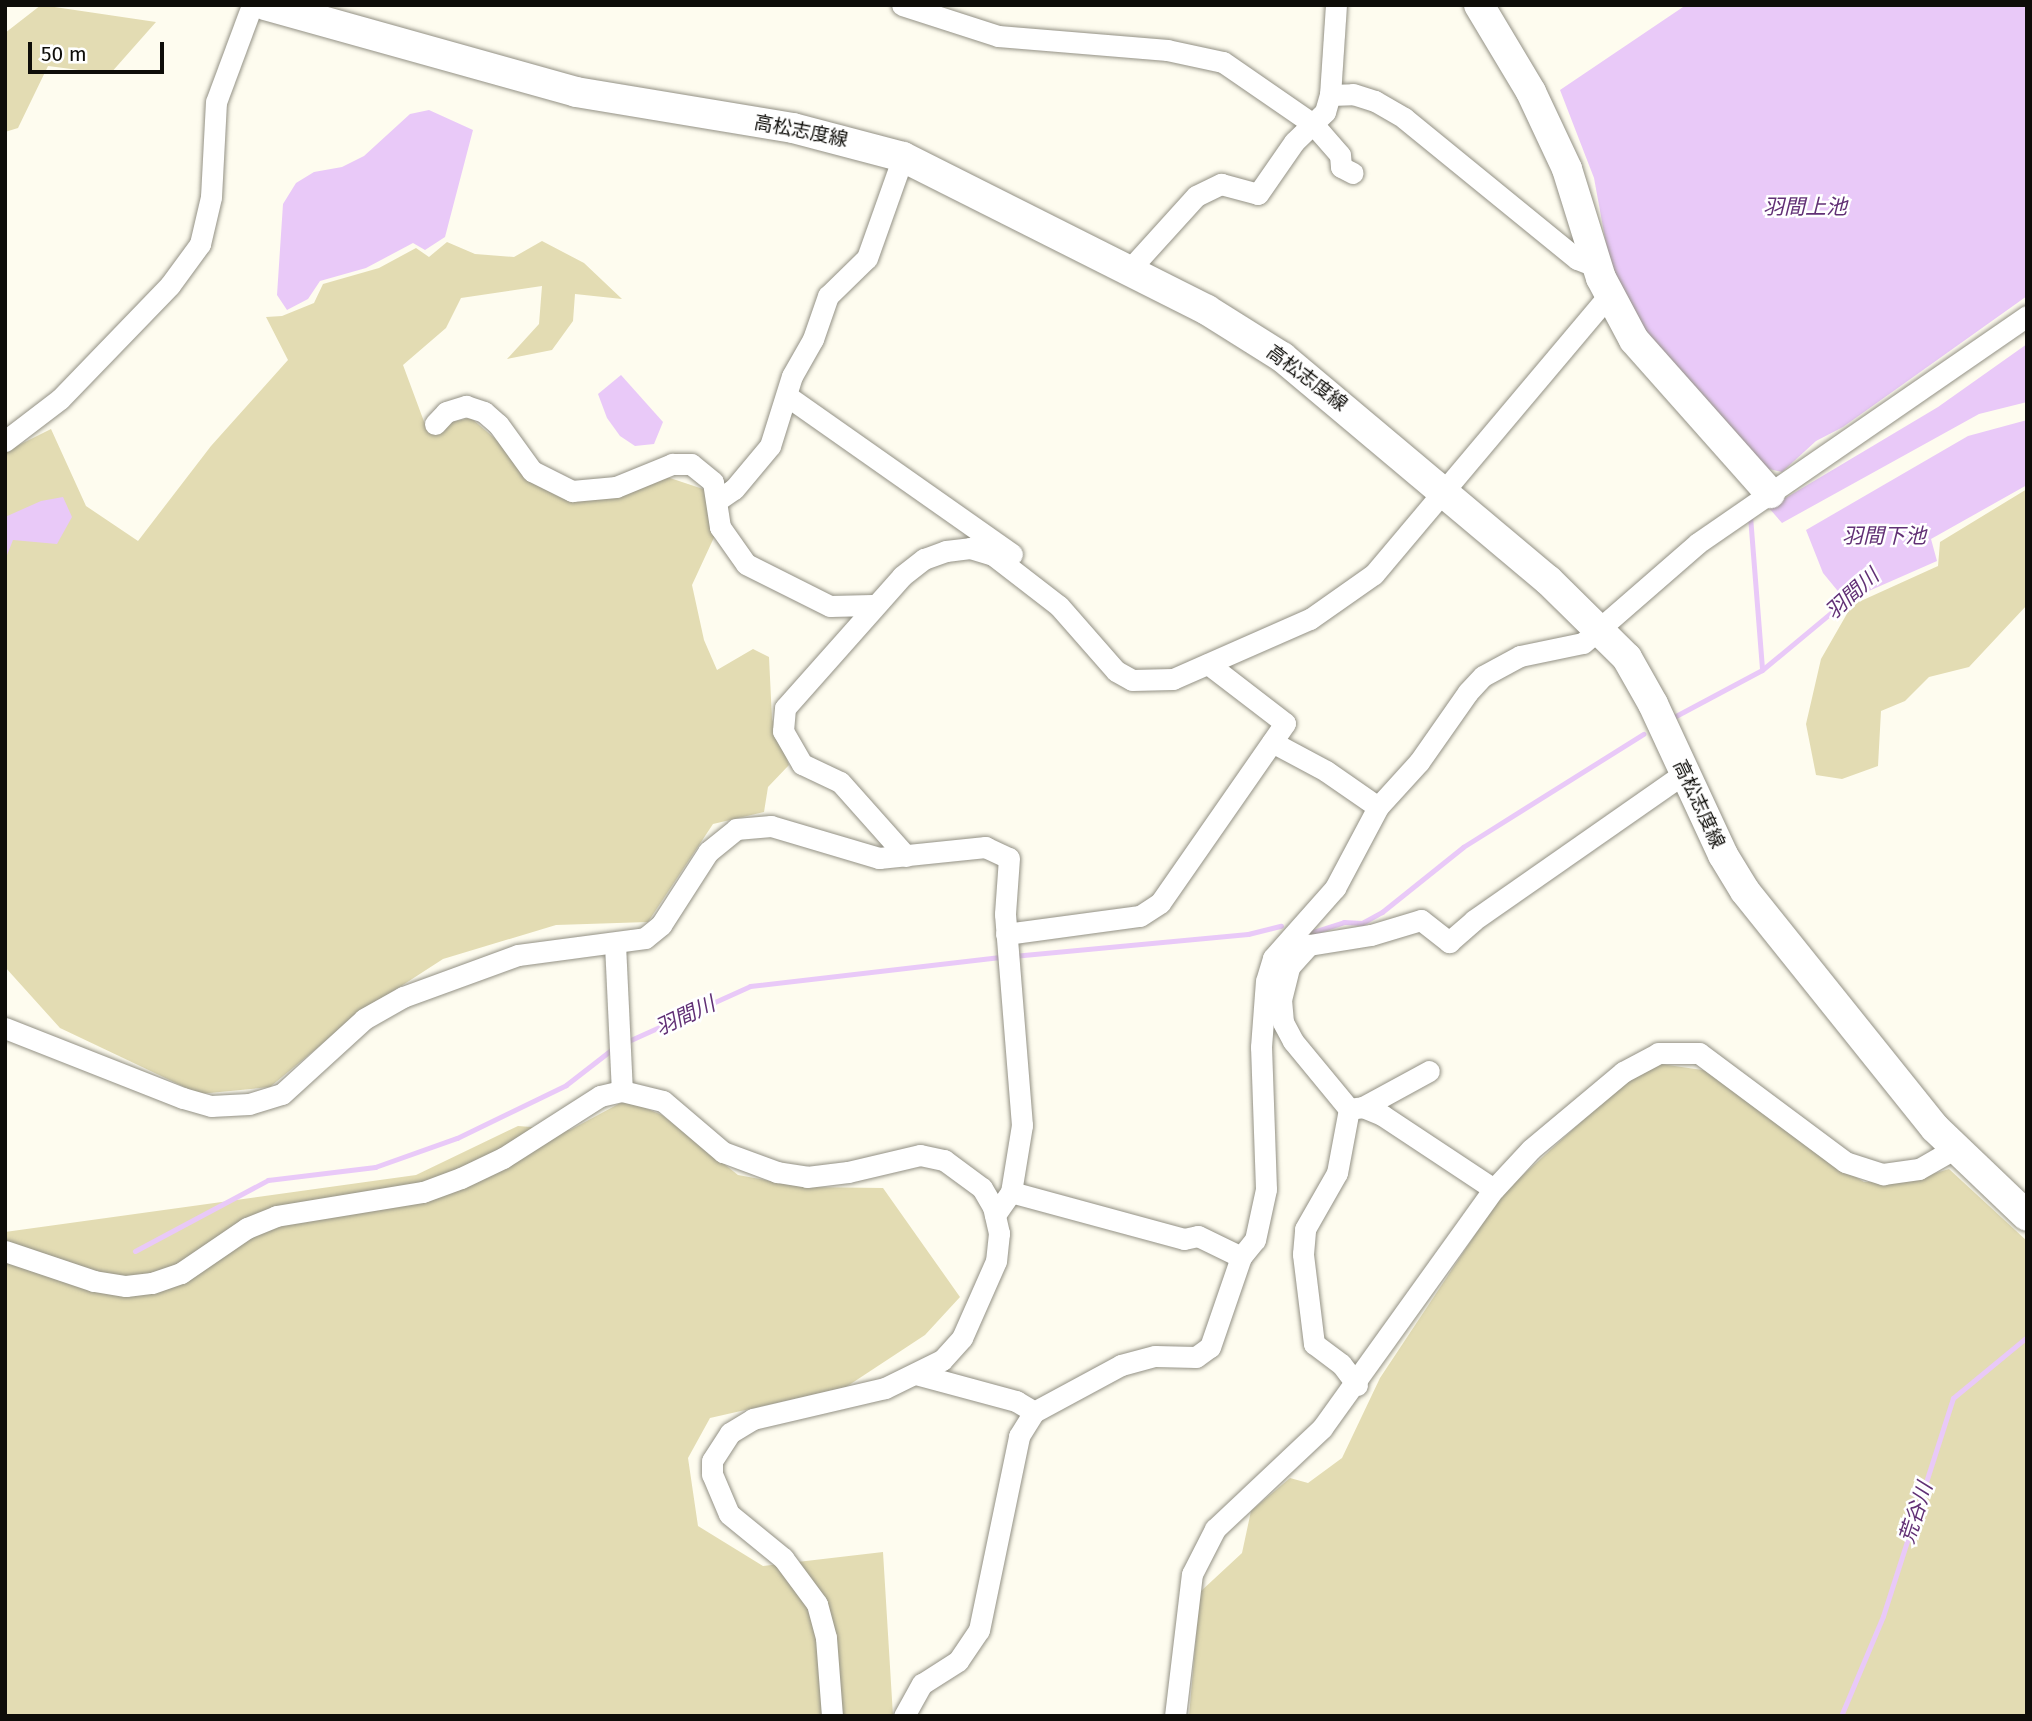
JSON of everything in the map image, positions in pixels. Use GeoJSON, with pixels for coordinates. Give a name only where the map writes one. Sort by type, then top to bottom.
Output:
{"type":"FeatureCollection","features":[{"type":"Feature","properties":{"kind":"main road","name":"高松志度線"},"geometry":{"type":"LineString","coordinates":[[265,5],[576,92],[793,128],[903,157],[1207,310],[1282,357],[1442,489],[1601,630],[1627,658],[1745,891],[1881,1065],[1954,1149],[2027,1216]]}},
{"type":"Feature","properties":{"kind":"main road"},"geometry":{"type":"LineString","coordinates":[[1479,5],[1531,92],[1567,169],[1609,295],[1656,370],[1770,494]]}},
{"type":"Feature","properties":{"kind":"street"},"geometry":{"type":"LineString","coordinates":[[5,441],[60,399],[170,285],[200,244],[211,197],[216,102],[252,5]]}},
{"type":"Feature","properties":{"kind":"street"},"geometry":{"type":"LineString","coordinates":[[902,5],[998,36],[1201,56],[1239,70],[1314,124],[1340,155],[1341,167],[1353,173]]}},
{"type":"Feature","properties":{"kind":"street"},"geometry":{"type":"LineString","coordinates":[[1129,270],[1196,197],[1221,184],[1258,194],[1276,165],[1325,112],[1331,96],[1336,5]]}},
{"type":"Feature","properties":{"kind":"street"},"geometry":{"type":"LineString","coordinates":[[1331,96],[1353,94],[1375,101],[1404,118],[1577,258],[1598,267]]}},
{"type":"Feature","properties":{"kind":"street"},"geometry":{"type":"LineString","coordinates":[[718,500],[734,489],[770,446],[787,396],[828,296],[867,258],[903,157]]}},
{"type":"Feature","properties":{"kind":"street"},"geometry":{"type":"LineString","coordinates":[[787,396],[1035,569],[1090,646],[1132,680],[1173,679],[1344,598],[1374,573],[1442,489],[1609,295]]}},
{"type":"Feature","properties":{"kind":"street"},"geometry":{"type":"LineString","coordinates":[[904,1716],[922,1684],[958,1661],[979,1630],[1019,1436],[1034,1412],[1121,1365],[1155,1356],[1196,1357],[1210,1347],[1241,1257],[1255,1240],[1266,1189],[1268,1135],[1261,1047],[1266,981],[1335,888],[1378,807],[1419,762],[1483,676],[1520,656],[1583,643],[1601,630],[1668,566],[2027,316]]}},
{"type":"Feature","properties":{"kind":"street"},"geometry":{"type":"LineString","coordinates":[[435,424],[446,412],[466,406],[484,412],[498,424],[532,471],[572,491],[616,487],[672,464],[691,464],[713,482],[718,500],[720,527],[746,564],[830,606],[872,605]]}},
{"type":"Feature","properties":{"kind":"street"},"geometry":{"type":"LineString","coordinates":[[906,856],[840,782],[802,764],[783,731],[785,708],[872,605],[923,559],[970,548],[993,555],[1059,606]]}},
{"type":"Feature","properties":{"kind":"street"},"geometry":{"type":"LineString","coordinates":[[1007,950],[1153,912],[1272,743],[1285,723],[1208,664]]}},
{"type":"Feature","properties":{"kind":"street"},"geometry":{"type":"LineString","coordinates":[[1272,743],[1326,771],[1378,807]]}},
{"type":"Feature","properties":{"kind":"street"},"geometry":{"type":"LineString","coordinates":[[1290,948],[1371,935],[1421,920],[1449,942],[1474,920],[1685,773]]}},
{"type":"Feature","properties":{"kind":"street"},"geometry":{"type":"LineString","coordinates":[[5,1028],[183,1098],[211,1106],[249,1104],[282,1094],[356,1026],[403,997],[518,954],[556,946],[615,944],[645,938],[662,925],[708,852],[736,829],[771,826],[851,853],[879,858],[985,847],[1003,852],[1009,858],[1007,950],[1022,1125],[1011,1192],[995,1215]]}},
{"type":"Feature","properties":{"kind":"street"},"geometry":{"type":"LineString","coordinates":[[615,944],[622,1091]]}},
{"type":"Feature","properties":{"kind":"street"},"geometry":{"type":"LineString","coordinates":[[1290,948],[1281,1000],[1283,1022],[1293,1041],[1356,1108],[1494,1189]]}},
{"type":"Feature","properties":{"kind":"street"},"geometry":{"type":"LineString","coordinates":[[1175,1716],[1192,1574],[1214,1529],[1322,1428],[1357,1385],[1494,1189],[1531,1149],[1623,1072],[1658,1053],[1699,1053],[1845,1162],[1884,1174],[1919,1169],[1954,1149]]}},
{"type":"Feature","properties":{"kind":"street"},"geometry":{"type":"LineString","coordinates":[[1357,1385],[1342,1364],[1314,1344],[1303,1254],[1305,1229],[1337,1173],[1356,1108],[1429,1072]]}},
{"type":"Feature","properties":{"kind":"street"},"geometry":{"type":"LineString","coordinates":[[5,1251],[94,1282],[126,1286],[152,1283],[181,1273],[247,1228],[276,1216],[423,1192],[461,1178],[503,1158],[600,1096],[622,1091],[663,1101],[723,1152],[777,1172],[807,1177],[848,1172],[920,1156],[944,1160],[982,1188],[995,1215],[999,1233],[996,1261],[981,1303],[962,1338],[942,1360],[916,1374],[844,1400],[753,1419],[730,1433],[712,1461],[712,1474],[729,1514],[783,1558],[817,1604],[826,1638],[832,1716]]}},
{"type":"Feature","properties":{"kind":"street"},"geometry":{"type":"LineString","coordinates":[[1011,1192],[1184,1239],[1198,1236],[1241,1257]]}},
{"type":"Feature","properties":{"kind":"street"},"geometry":{"type":"LineString","coordinates":[[916,1374],[1017,1401],[1034,1412]]}},
{"type":"Feature","properties":{"kind":"shaded area"},"geometry":{"type":"Polygon","coordinates":[[[41,5],[156,22],[110,74],[48,66],[18,128],[5,132],[5,33],[41,5]]]}},
{"type":"Feature","properties":{"kind":"shaded area"},"geometry":{"type":"Polygon","coordinates":[[[542,241],[584,263],[622,299],[575,294],[573,321],[552,350],[507,359],[539,324],[542,286],[461,298],[446,328],[403,365],[426,427],[471,418],[563,497],[667,477],[712,492],[717,531],[692,585],[704,640],[717,670],[753,649],[769,657],[772,719],[789,765],[768,787],[764,812],[713,824],[648,922],[556,925],[443,959],[358,1014],[270,1087],[199,1094],[60,1028],[5,967],[5,452],[51,429],[86,506],[138,541],[211,446],[288,360],[266,317],[282,316],[314,303],[323,284],[379,268],[416,248],[429,257],[447,242],[475,254],[514,257],[542,241]]]}},
{"type":"Feature","properties":{"kind":"shaded area"},"geometry":{"type":"Polygon","coordinates":[[[2027,489],[2027,605],[1969,667],[1929,677],[1905,701],[1881,711],[1878,766],[1842,779],[1816,775],[1806,724],[1821,659],[1852,605],[1938,566],[1940,542],[2027,489]]]}},
{"type":"Feature","properties":{"kind":"shaded area"},"geometry":{"type":"Polygon","coordinates":[[[1661,1064],[1709,1071],[1821,1156],[1864,1182],[1906,1182],[1949,1169],[2027,1241],[2027,1716],[1189,1716],[1200,1592],[1242,1553],[1251,1511],[1290,1478],[1308,1483],[1342,1458],[1380,1378],[1502,1194],[1624,1083],[1661,1064]]]}},
{"type":"Feature","properties":{"kind":"shaded area"},"geometry":{"type":"Polygon","coordinates":[[[626,1100],[662,1115],[738,1175],[803,1187],[883,1188],[960,1297],[925,1335],[846,1387],[710,1418],[688,1458],[698,1526],[763,1566],[883,1552],[893,1716],[5,1716],[5,1232],[416,1175],[518,1126],[570,1130],[626,1100]]]}},
{"type":"Feature","properties":{"kind":"water","name":"羽間上池"},"geometry":{"type":"Polygon","coordinates":[[[1686,5],[2027,5],[2027,296],[1843,427],[1816,441],[1782,472],[1760,467],[1635,329],[1607,249],[1594,178],[1560,90],[1686,5]]]}},
{"type":"Feature","properties":{"kind":"water"},"geometry":{"type":"Polygon","coordinates":[[[429,110],[473,130],[445,237],[425,250],[413,243],[366,268],[320,281],[308,299],[287,310],[277,295],[283,204],[296,183],[314,172],[342,167],[364,156],[410,114],[429,110]]]}},
{"type":"Feature","properties":{"kind":"water"},"geometry":{"type":"Polygon","coordinates":[[[2027,344],[2027,402],[1979,414],[1782,523],[1769,508],[1938,407],[2027,344]]]}},
{"type":"Feature","properties":{"kind":"water"},"geometry":{"type":"Polygon","coordinates":[[[621,375],[663,422],[654,444],[635,446],[620,436],[607,418],[598,394],[621,375]]]}},
{"type":"Feature","properties":{"kind":"water","name":"羽間下池"},"geometry":{"type":"Polygon","coordinates":[[[2027,420],[2027,485],[1931,539],[1937,561],[1846,601],[1823,573],[1806,530],[1968,436],[2027,420]]]}},
{"type":"Feature","properties":{"kind":"water"},"geometry":{"type":"Polygon","coordinates":[[[63,497],[72,517],[57,544],[13,540],[5,560],[5,517],[41,501],[63,497]]]}},
{"type":"Feature","properties":{"kind":"waterway"},"geometry":{"type":"LineString","coordinates":[[1750,516],[1762,670]]}},
{"type":"Feature","properties":{"kind":"waterway","name":"羽間川"},"geometry":{"type":"LineString","coordinates":[[1672,718],[1762,670],[1851,596]]}},
{"type":"Feature","properties":{"kind":"waterway","name":"羽間川"},"geometry":{"type":"LineString","coordinates":[[1304,935],[1344,922],[1362,923],[1382,912],[1463,847],[1643,734]]}},
{"type":"Feature","properties":{"kind":"waterway","name":"羽間川"},"geometry":{"type":"LineString","coordinates":[[1012,956],[1248,934],[1281,926]]}},
{"type":"Feature","properties":{"kind":"waterway","name":"羽間川"},"geometry":{"type":"LineString","coordinates":[[624,1043],[750,986],[1002,957]]}},
{"type":"Feature","properties":{"kind":"waterway","name":"羽間川"},"geometry":{"type":"LineString","coordinates":[[135,1251],[268,1180],[375,1167],[457,1138],[566,1085],[615,1047]]}},
{"type":"Feature","properties":{"kind":"waterway","name":"荒谷川"},"geometry":{"type":"LineString","coordinates":[[1841,1716],[1883,1616],[1953,1398],[2027,1337]]}}]}
